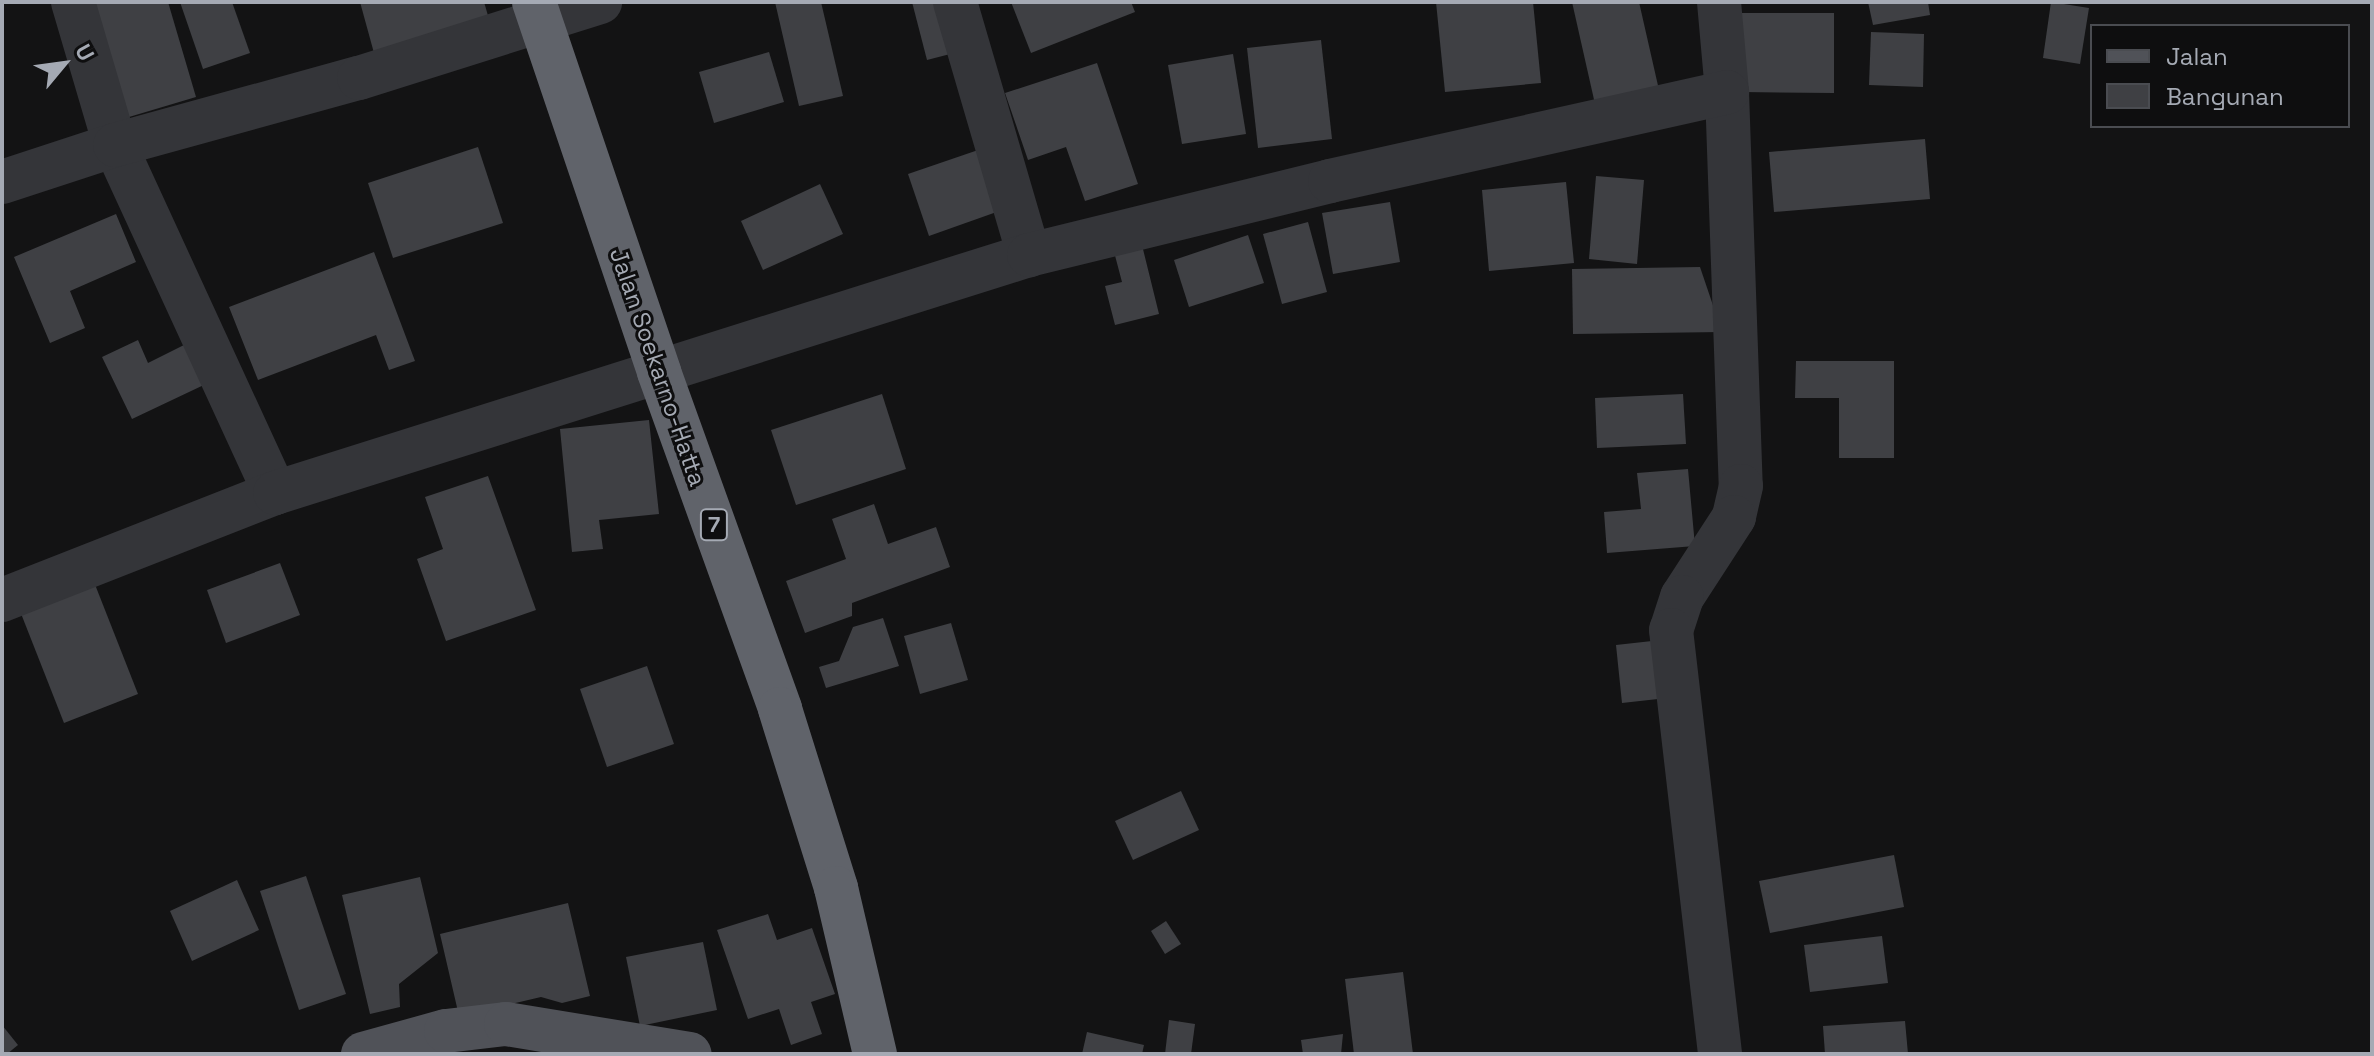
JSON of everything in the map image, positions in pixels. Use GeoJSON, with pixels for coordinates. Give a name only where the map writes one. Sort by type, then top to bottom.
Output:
{"type":"FeatureCollection","features":[{"type":"Feature","properties":{"kind":"highway","name":"Jalan Soekarno-Hatta"},"geometry":{"type":"LineString","coordinates":[[537,11],[659,372],[784,724],[836,888],[875,1054]]}},
{"type":"Feature","properties":{"kind":"main road"},"geometry":{"type":"LineString","coordinates":[[363,1054],[446,1031],[506,1024],[690,1054]]}},
{"type":"Feature","properties":{"kind":"street"},"geometry":{"type":"LineString","coordinates":[[73,2],[115,145],[275,493]]}},
{"type":"Feature","properties":{"kind":"street"},"geometry":{"type":"LineString","coordinates":[[2,182],[115,145],[359,78],[537,11],[600,2]]}},
{"type":"Feature","properties":{"kind":"street"},"geometry":{"type":"LineString","coordinates":[[955,2],[1029,255]]}},
{"type":"Feature","properties":{"kind":"street"},"geometry":{"type":"LineString","coordinates":[[1719,2],[1727,92],[1741,486],[1734,517],[1682,597],[1671,630],[1720,1054]]}},
{"type":"Feature","properties":{"kind":"street"},"geometry":{"type":"LineString","coordinates":[[2,600],[275,493],[1029,255],[1330,181],[1727,92]]}},
{"type":"Feature","properties":{"kind":"building"},"geometry":{"type":"Polygon","coordinates":[[[95,2],[168,2],[196,97],[129,117],[95,2]]]}},
{"type":"Feature","properties":{"kind":"building"},"geometry":{"type":"Polygon","coordinates":[[[180,2],[232,2],[250,53],[203,69],[180,2]]]}},
{"type":"Feature","properties":{"kind":"building"},"geometry":{"type":"Polygon","coordinates":[[[360,2],[484,2],[489,19],[374,53],[360,2]]]}},
{"type":"Feature","properties":{"kind":"building"},"geometry":{"type":"Polygon","coordinates":[[[775,2],[821,2],[843,96],[799,106],[775,2]]]}},
{"type":"Feature","properties":{"kind":"building"},"geometry":{"type":"Polygon","coordinates":[[[912,2],[945,2],[958,52],[927,60],[912,2]]]}},
{"type":"Feature","properties":{"kind":"building"},"geometry":{"type":"Polygon","coordinates":[[[1011,2],[1131,2],[1135,12],[1031,53],[1011,2]]]}},
{"type":"Feature","properties":{"kind":"building"},"geometry":{"type":"Polygon","coordinates":[[[1436,2],[1533,2],[1541,83],[1445,92],[1436,2]]]}},
{"type":"Feature","properties":{"kind":"building"},"geometry":{"type":"Polygon","coordinates":[[[1572,2],[1639,2],[1659,90],[1595,104],[1572,2]]]}},
{"type":"Feature","properties":{"kind":"building"},"geometry":{"type":"Polygon","coordinates":[[[1868,2],[1928,2],[1930,15],[1873,25],[1868,2]]]}},
{"type":"Feature","properties":{"kind":"building"},"geometry":{"type":"Polygon","coordinates":[[[2051,2],[2089,8],[2080,64],[2043,58],[2051,2]]]}},
{"type":"Feature","properties":{"kind":"building"},"geometry":{"type":"Polygon","coordinates":[[[1742,13],[1834,13],[1834,93],[1742,92],[1742,13]]]}},
{"type":"Feature","properties":{"kind":"building"},"geometry":{"type":"Polygon","coordinates":[[[1871,32],[1924,34],[1923,87],[1869,85],[1871,32]]]}},
{"type":"Feature","properties":{"kind":"building"},"geometry":{"type":"Polygon","coordinates":[[[1321,40],[1332,139],[1258,148],[1247,48],[1321,40]]]}},
{"type":"Feature","properties":{"kind":"building"},"geometry":{"type":"Polygon","coordinates":[[[769,52],[784,102],[714,123],[699,72],[769,52]]]}},
{"type":"Feature","properties":{"kind":"building"},"geometry":{"type":"Polygon","coordinates":[[[1233,54],[1246,134],[1182,144],[1168,65],[1233,54]]]}},
{"type":"Feature","properties":{"kind":"building"},"geometry":{"type":"Polygon","coordinates":[[[1097,63],[1138,184],[1085,201],[1066,147],[1028,160],[1005,93],[1097,63]]]}},
{"type":"Feature","properties":{"kind":"building"},"geometry":{"type":"Polygon","coordinates":[[[1925,139],[1930,199],[1774,212],[1769,152],[1925,139]]]}},
{"type":"Feature","properties":{"kind":"building"},"geometry":{"type":"Polygon","coordinates":[[[478,147],[503,223],[393,258],[368,183],[478,147]]]}},
{"type":"Feature","properties":{"kind":"building"},"geometry":{"type":"Polygon","coordinates":[[[984,148],[1005,209],[929,236],[908,174],[984,148]]]}},
{"type":"Feature","properties":{"kind":"building"},"geometry":{"type":"Polygon","coordinates":[[[1596,176],[1644,180],[1637,264],[1589,259],[1596,176]]]}},
{"type":"Feature","properties":{"kind":"building"},"geometry":{"type":"Polygon","coordinates":[[[1566,182],[1574,263],[1489,271],[1482,190],[1566,182]]]}},
{"type":"Feature","properties":{"kind":"building"},"geometry":{"type":"Polygon","coordinates":[[[820,184],[843,234],[763,270],[741,221],[820,184]]]}},
{"type":"Feature","properties":{"kind":"building"},"geometry":{"type":"Polygon","coordinates":[[[1390,202],[1400,262],[1333,274],[1322,213],[1390,202]]]}},
{"type":"Feature","properties":{"kind":"building"},"geometry":{"type":"Polygon","coordinates":[[[116,214],[136,262],[70,291],[85,328],[50,343],[14,257],[116,214]]]}},
{"type":"Feature","properties":{"kind":"building"},"geometry":{"type":"Polygon","coordinates":[[[1308,222],[1327,292],[1282,304],[1263,234],[1308,222]]]}},
{"type":"Feature","properties":{"kind":"building"},"geometry":{"type":"Polygon","coordinates":[[[1248,235],[1264,283],[1189,307],[1174,260],[1248,235]]]}},
{"type":"Feature","properties":{"kind":"building"},"geometry":{"type":"Polygon","coordinates":[[[1141,241],[1159,314],[1115,325],[1105,286],[1122,282],[1113,248],[1141,241]]]}},
{"type":"Feature","properties":{"kind":"building"},"geometry":{"type":"Polygon","coordinates":[[[374,252],[415,361],[389,370],[376,335],[258,380],[229,307],[374,252]]]}},
{"type":"Feature","properties":{"kind":"building"},"geometry":{"type":"Polygon","coordinates":[[[1700,267],[1722,332],[1573,334],[1572,269],[1700,267]]]}},
{"type":"Feature","properties":{"kind":"building"},"geometry":{"type":"Polygon","coordinates":[[[138,340],[148,363],[188,343],[208,383],[132,419],[102,357],[138,340]]]}},
{"type":"Feature","properties":{"kind":"building"},"geometry":{"type":"Polygon","coordinates":[[[1796,361],[1894,361],[1894,458],[1839,458],[1839,398],[1795,398],[1796,361]]]}},
{"type":"Feature","properties":{"kind":"building"},"geometry":{"type":"Polygon","coordinates":[[[882,394],[906,469],[796,505],[771,430],[882,394]]]}},
{"type":"Feature","properties":{"kind":"building"},"geometry":{"type":"Polygon","coordinates":[[[1683,394],[1686,444],[1597,448],[1595,398],[1683,394]]]}},
{"type":"Feature","properties":{"kind":"building"},"geometry":{"type":"Polygon","coordinates":[[[649,420],[659,514],[599,520],[603,549],[572,552],[560,429],[649,420]]]}},
{"type":"Feature","properties":{"kind":"building"},"geometry":{"type":"Polygon","coordinates":[[[1688,469],[1695,546],[1607,553],[1604,512],[1641,509],[1637,473],[1688,469]]]}},
{"type":"Feature","properties":{"kind":"building"},"geometry":{"type":"Polygon","coordinates":[[[488,476],[536,610],[446,641],[417,559],[443,549],[425,497],[488,476]]]}},
{"type":"Feature","properties":{"kind":"building"},"geometry":{"type":"Polygon","coordinates":[[[874,504],[888,544],[936,527],[950,567],[852,603],[852,616],[805,633],[786,581],[846,559],[832,519],[874,504]]]}},
{"type":"Feature","properties":{"kind":"building"},"geometry":{"type":"Polygon","coordinates":[[[280,563],[300,615],[226,643],[207,590],[280,563]]]}},
{"type":"Feature","properties":{"kind":"building"},"geometry":{"type":"Polygon","coordinates":[[[94,582],[138,694],[64,723],[20,611],[94,582]]]}},
{"type":"Feature","properties":{"kind":"building"},"geometry":{"type":"Polygon","coordinates":[[[883,618],[899,666],[826,688],[819,667],[839,661],[853,627],[883,618]]]}},
{"type":"Feature","properties":{"kind":"building"},"geometry":{"type":"Polygon","coordinates":[[[951,623],[968,680],[920,694],[904,636],[951,623]]]}},
{"type":"Feature","properties":{"kind":"building"},"geometry":{"type":"Polygon","coordinates":[[[1661,640],[1667,698],[1622,703],[1616,645],[1661,640]]]}},
{"type":"Feature","properties":{"kind":"building"},"geometry":{"type":"Polygon","coordinates":[[[647,666],[674,744],[607,767],[580,689],[647,666]]]}},
{"type":"Feature","properties":{"kind":"building"},"geometry":{"type":"Polygon","coordinates":[[[1181,791],[1199,830],[1133,860],[1115,821],[1181,791]]]}},
{"type":"Feature","properties":{"kind":"building"},"geometry":{"type":"Polygon","coordinates":[[[1894,855],[1904,907],[1770,933],[1759,881],[1894,855]]]}},
{"type":"Feature","properties":{"kind":"building"},"geometry":{"type":"Polygon","coordinates":[[[306,876],[346,994],[299,1010],[260,891],[306,876]]]}},
{"type":"Feature","properties":{"kind":"building"},"geometry":{"type":"Polygon","coordinates":[[[420,877],[438,953],[399,984],[400,1007],[370,1014],[342,895],[420,877]]]}},
{"type":"Feature","properties":{"kind":"building"},"geometry":{"type":"Polygon","coordinates":[[[237,880],[259,930],[192,961],[170,911],[237,880]]]}},
{"type":"Feature","properties":{"kind":"building"},"geometry":{"type":"Polygon","coordinates":[[[568,903],[590,996],[562,1003],[541,997],[459,1016],[440,934],[568,903]]]}},
{"type":"Feature","properties":{"kind":"building"},"geometry":{"type":"Polygon","coordinates":[[[768,914],[777,940],[812,928],[835,994],[811,1002],[822,1034],[791,1045],[779,1009],[748,1019],[717,930],[768,914]]]}},
{"type":"Feature","properties":{"kind":"building"},"geometry":{"type":"Polygon","coordinates":[[[1166,921],[1181,944],[1165,954],[1151,931],[1166,921]]]}},
{"type":"Feature","properties":{"kind":"building"},"geometry":{"type":"Polygon","coordinates":[[[1882,936],[1888,983],[1810,992],[1804,945],[1882,936]]]}},
{"type":"Feature","properties":{"kind":"building"},"geometry":{"type":"Polygon","coordinates":[[[703,942],[717,1010],[640,1026],[626,957],[703,942]]]}},
{"type":"Feature","properties":{"kind":"building"},"geometry":{"type":"Polygon","coordinates":[[[1403,972],[1413,1054],[1354,1054],[1345,979],[1403,972]]]}},
{"type":"Feature","properties":{"kind":"building"},"geometry":{"type":"Polygon","coordinates":[[[1169,1020],[1195,1024],[1191,1054],[1165,1054],[1169,1020]]]}},
{"type":"Feature","properties":{"kind":"building"},"geometry":{"type":"Polygon","coordinates":[[[1905,1021],[1908,1054],[1825,1054],[1823,1026],[1905,1021]]]}},
{"type":"Feature","properties":{"kind":"building"},"geometry":{"type":"Polygon","coordinates":[[[2,1025],[18,1045],[7,1054],[2,1054],[2,1025]]]}},
{"type":"Feature","properties":{"kind":"building"},"geometry":{"type":"Polygon","coordinates":[[[1087,1032],[1144,1045],[1142,1054],[1082,1054],[1087,1032]]]}},
{"type":"Feature","properties":{"kind":"building"},"geometry":{"type":"Polygon","coordinates":[[[1343,1034],[1341,1054],[1303,1054],[1301,1040],[1343,1034]]]}}]}
